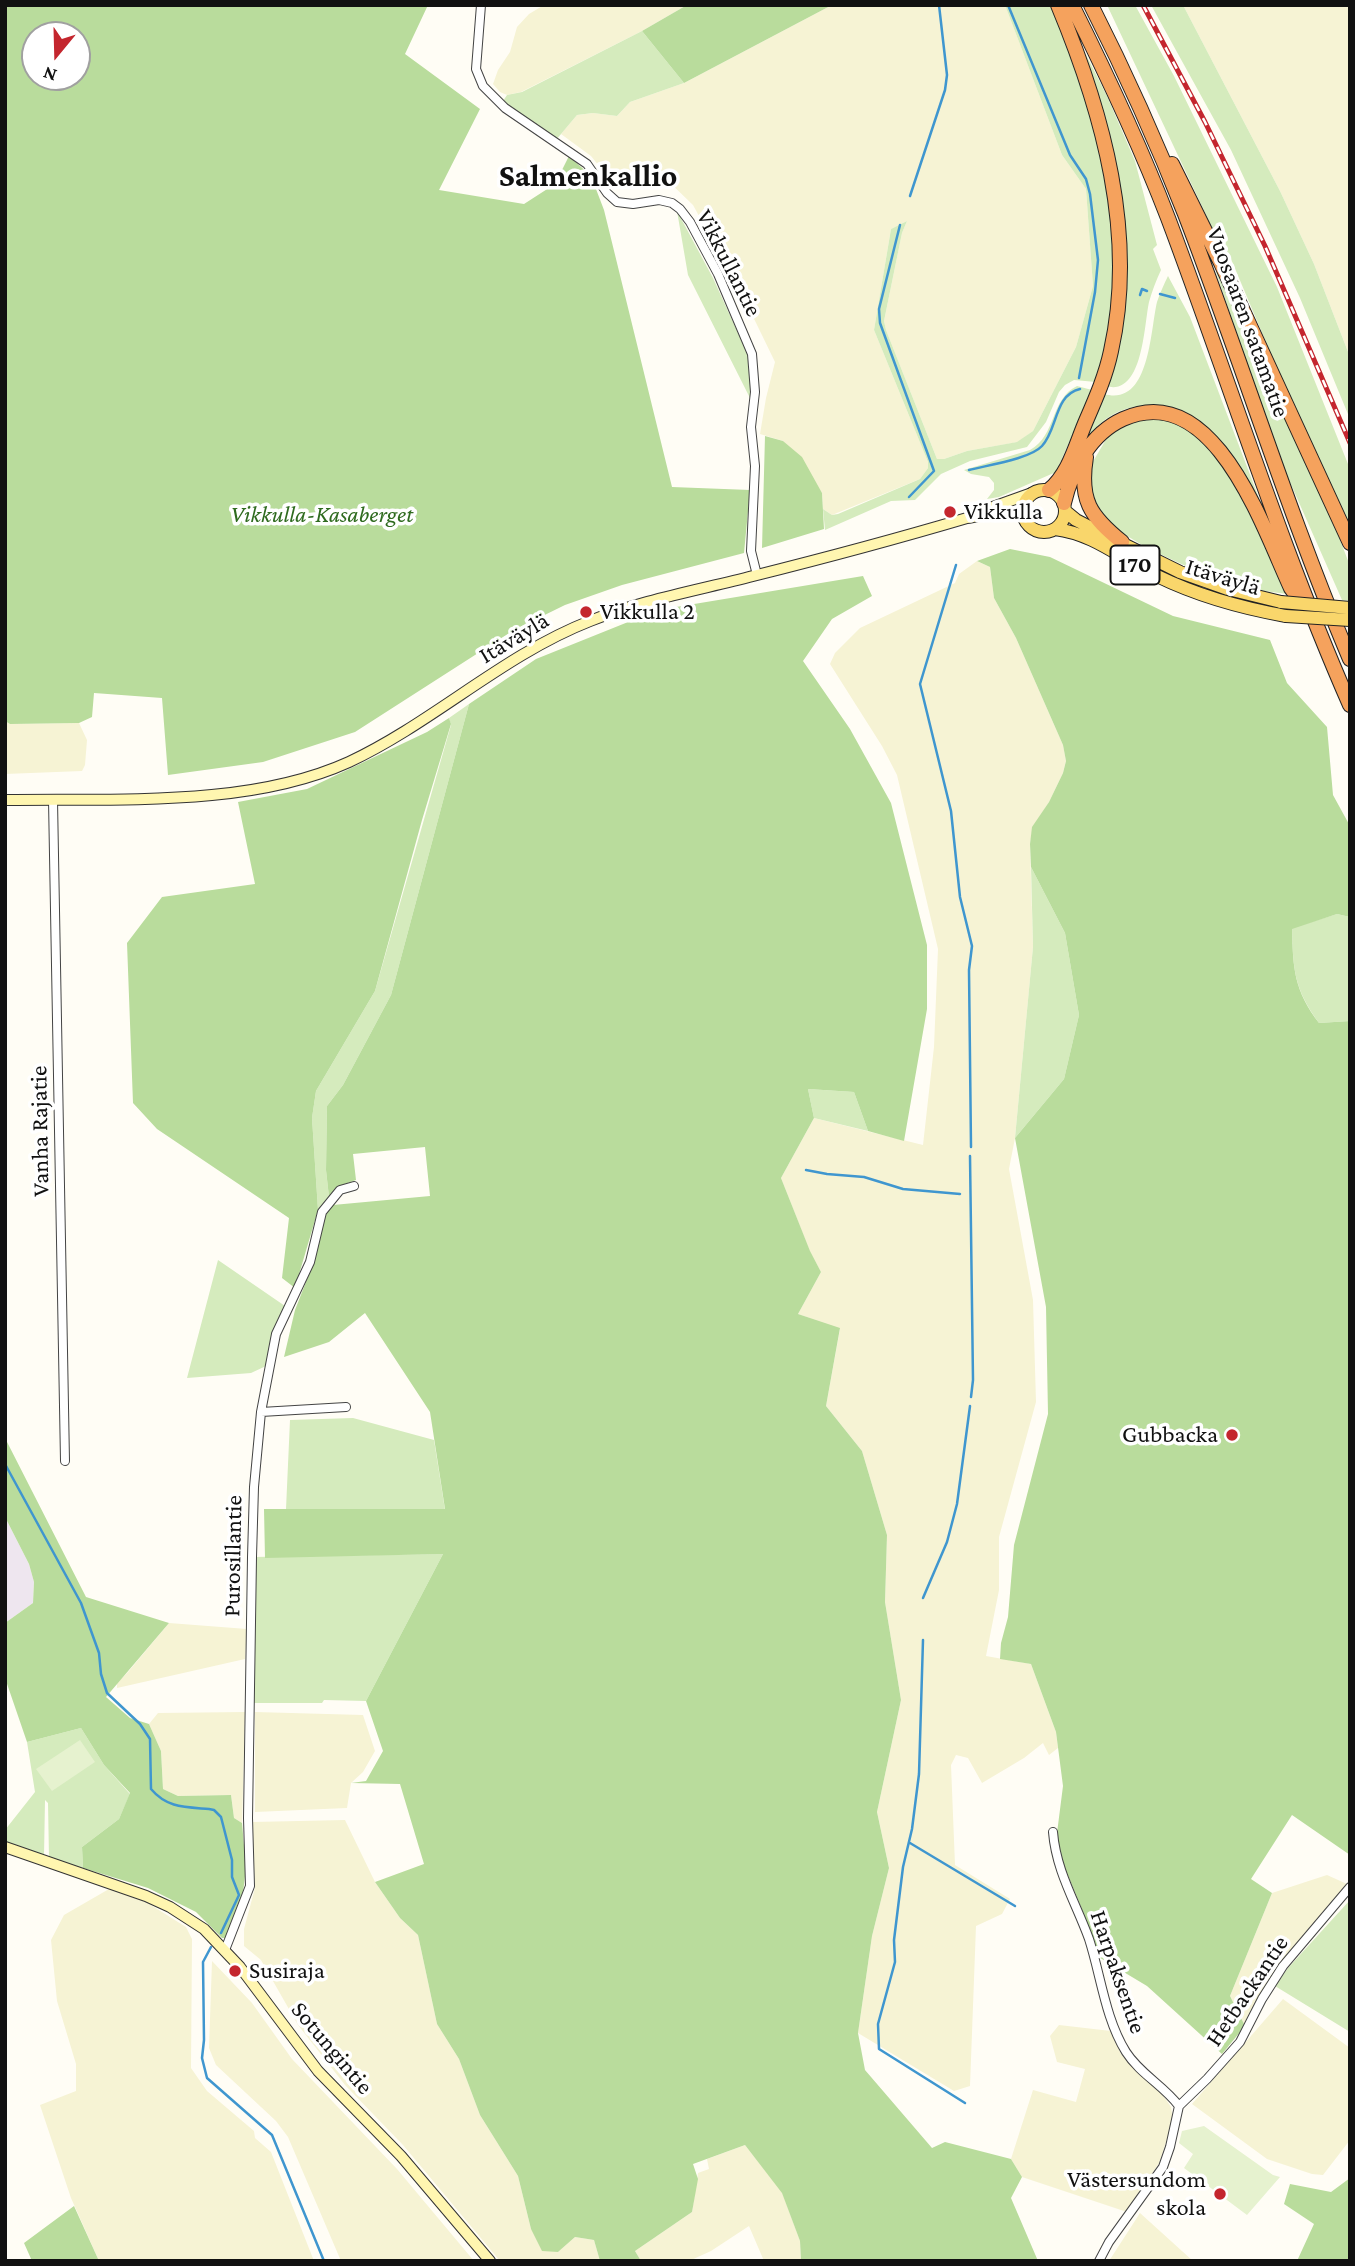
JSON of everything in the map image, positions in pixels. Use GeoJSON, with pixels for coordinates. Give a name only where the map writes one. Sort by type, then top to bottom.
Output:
{"type":"FeatureCollection","features":[{"type":"Feature","properties":{"kind":"highway"},"geometry":{"type":"LineString","coordinates":[[1049,490],[1063,475],[1104,376],[1118,316],[1121,286],[1117,218],[1099,120],[1058,5]]}},
{"type":"Feature","properties":{"kind":"highway","name":"Vuosaaren satamatie"},"geometry":{"type":"LineString","coordinates":[[1072,5],[1115,93],[1168,218],[1314,620]]}},
{"type":"Feature","properties":{"kind":"highway","name":"Vuosaaren satamatie"},"geometry":{"type":"LineString","coordinates":[[1091,5],[1149,126],[1189,227],[1280,482],[1350,659]]}},
{"type":"Feature","properties":{"kind":"highway"},"geometry":{"type":"LineString","coordinates":[[1149,126],[1179,175],[1350,543]]}},
{"type":"Feature","properties":{"kind":"highway"},"geometry":{"type":"LineString","coordinates":[[1065,507],[1070,479],[1086,453],[1108,427],[1141,413],[1153,412],[1171,414],[1199,428],[1217,445],[1232,469],[1291,588],[1314,620],[1350,705]]}},
{"type":"Feature","properties":{"kind":"highway"},"geometry":{"type":"LineString","coordinates":[[1086,453],[1083,482],[1088,507],[1102,526],[1122,542]]}},
{"type":"Feature","properties":{"kind":"main road"},"geometry":{"type":"LineString","coordinates":[[1049,490],[1055,493],[1065,507],[1060,524],[1047,531],[1035,529],[1024,518],[1024,506],[1032,493],[1049,490]]}},
{"type":"Feature","properties":{"kind":"main road","name":"Itäväylä"},"geometry":{"type":"LineString","coordinates":[[967,518],[992,506],[1032,493]]}},
{"type":"Feature","properties":{"kind":"main road","name":"Itäväylä"},"geometry":{"type":"LineString","coordinates":[[1065,507],[1076,520],[1203,581],[1281,602],[1350,608]]}},
{"type":"Feature","properties":{"kind":"main road","name":"Itäväylä"},"geometry":{"type":"LineString","coordinates":[[5,800],[178,797],[223,793],[298,780],[348,762],[422,721],[529,652],[579,625],[635,606],[967,518],[1005,512],[1016,513],[1024,518]]}},
{"type":"Feature","properties":{"kind":"main road","name":"Itäväylä"},"geometry":{"type":"LineString","coordinates":[[1055,529],[1088,536],[1157,576],[1205,596],[1286,616],[1350,620]]}},
{"type":"Feature","properties":{"kind":"main road","name":"Sotungintie"},"geometry":{"type":"LineString","coordinates":[[5,1847],[115,1884],[158,1901],[189,1918],[225,1950],[318,2071],[401,2156],[490,2261]]}},
{"type":"Feature","properties":{"kind":"street","name":"Vikkullantie"},"geometry":{"type":"LineString","coordinates":[[481,5],[477,69],[483,86],[505,108],[587,164],[607,194],[617,202],[633,204],[659,200],[672,203],[680,209],[718,274],[752,354],[755,392],[751,427],[755,475],[751,551],[757,575]]}},
{"type":"Feature","properties":{"kind":"street","name":"Vanha Rajatie"},"geometry":{"type":"LineString","coordinates":[[53,800],[65,1461]]}},
{"type":"Feature","properties":{"kind":"street","name":"Purosillantie"},"geometry":{"type":"LineString","coordinates":[[225,1950],[250,1886],[248,1818],[252,1557],[254,1487],[261,1412],[276,1334],[310,1262],[322,1212],[340,1190],[354,1186]]}},
{"type":"Feature","properties":{"kind":"street"},"geometry":{"type":"LineString","coordinates":[[261,1412],[346,1407]]}},
{"type":"Feature","properties":{"kind":"street","name":"Harpaksentie"},"geometry":{"type":"LineString","coordinates":[[1053,1832],[1059,1867],[1090,1942],[1114,2028],[1130,2058],[1143,2072],[1164,2087],[1179,2106]]}},
{"type":"Feature","properties":{"kind":"street","name":"Hetbackantie"},"geometry":{"type":"LineString","coordinates":[[1179,2106],[1207,2080],[1240,2042],[1283,1966],[1350,1887]]}},
{"type":"Feature","properties":{"kind":"street"},"geometry":{"type":"LineString","coordinates":[[1099,2261],[1109,2242],[1163,2167],[1171,2147],[1179,2106]]}},
{"type":"Feature","properties":{"kind":"shaded area"},"geometry":{"type":"Polygon","coordinates":[[[544,5],[687,5],[642,31],[521,92],[507,95],[500,92],[493,84],[498,70],[510,52],[517,27],[529,14],[544,5]]]}},
{"type":"Feature","properties":{"kind":"shaded area"},"geometry":{"type":"Polygon","coordinates":[[[832,5],[1005,5],[1062,155],[1086,189],[1093,286],[1076,347],[1033,431],[1018,442],[937,459],[884,321],[902,233],[907,221],[891,229],[874,330],[928,462],[928,468],[920,479],[832,515],[823,509],[822,493],[783,441],[760,434],[775,362],[742,294],[693,205],[664,177],[624,188],[615,186],[591,156],[561,134],[577,115],[593,113],[617,116],[630,102],[684,83],[832,5]]]}},
{"type":"Feature","properties":{"kind":"shaded area"},"geometry":{"type":"Polygon","coordinates":[[[1183,5],[1350,5],[1350,357],[1314,264],[1280,191],[1183,5]]]}},
{"type":"Feature","properties":{"kind":"shaded area"},"geometry":{"type":"Polygon","coordinates":[[[977,561],[990,567],[994,598],[1016,638],[1063,745],[1066,761],[1049,802],[1033,827],[1030,844],[1033,947],[1015,1138],[1009,1169],[1033,1300],[1036,1402],[999,1537],[999,1590],[986,1656],[1031,1664],[1056,1732],[1058,1748],[1049,1755],[1043,1743],[1024,1758],[982,1783],[968,1758],[956,1755],[951,1765],[955,1865],[1010,1899],[1002,1914],[976,1926],[970,2086],[954,2091],[858,2033],[872,1936],[889,1868],[877,1812],[901,1700],[885,1602],[887,1535],[862,1451],[826,1406],[840,1329],[798,1314],[821,1272],[810,1252],[781,1178],[814,1118],[923,1145],[934,1047],[938,949],[897,775],[882,746],[830,664],[835,653],[860,628],[955,583],[959,574],[977,561]]]}},
{"type":"Feature","properties":{"kind":"shaded area"},"geometry":{"type":"Polygon","coordinates":[[[5,721],[10,724],[79,723],[87,740],[82,771],[5,774],[5,721]]]}},
{"type":"Feature","properties":{"kind":"shaded area"},"geometry":{"type":"Polygon","coordinates":[[[5,1517],[29,1564],[34,1582],[33,1603],[5,1623],[5,1517]]]}},
{"type":"Feature","properties":{"kind":"shaded area"},"geometry":{"type":"Polygon","coordinates":[[[169,1623],[247,1629],[245,1659],[117,1688],[117,1683],[169,1623]]]}},
{"type":"Feature","properties":{"kind":"shaded area"},"geometry":{"type":"Polygon","coordinates":[[[245,1712],[242,1823],[234,1818],[231,1795],[178,1796],[163,1789],[161,1751],[149,1724],[158,1713],[245,1712]]]}},
{"type":"Feature","properties":{"kind":"shaded area"},"geometry":{"type":"Polygon","coordinates":[[[255,1712],[363,1715],[375,1751],[363,1772],[351,1783],[347,1808],[255,1812],[255,1712]]]}},
{"type":"Feature","properties":{"kind":"shaded area"},"geometry":{"type":"Polygon","coordinates":[[[345,1820],[375,1882],[400,1918],[418,1935],[437,2024],[459,2059],[480,2115],[518,2176],[531,2229],[558,2252],[575,2237],[594,2240],[600,2261],[500,2261],[403,2145],[345,2085],[298,2025],[261,1960],[244,1946],[244,1929],[255,1888],[252,1822],[345,1820]]]}},
{"type":"Feature","properties":{"kind":"shaded area"},"geometry":{"type":"Polygon","coordinates":[[[1327,1875],[1347,1884],[1280,1964],[1265,1985],[1245,2026],[1230,1996],[1272,1893],[1327,1875]]]}},
{"type":"Feature","properties":{"kind":"shaded area"},"geometry":{"type":"Polygon","coordinates":[[[109,1889],[146,1902],[186,1927],[192,1939],[191,2068],[207,2091],[254,2131],[255,2138],[271,2152],[314,2261],[99,2261],[71,2198],[40,2105],[76,2091],[76,2064],[57,2001],[51,1940],[64,1915],[109,1889]]]}},
{"type":"Feature","properties":{"kind":"shaded area"},"geometry":{"type":"Polygon","coordinates":[[[212,1961],[252,2003],[292,2059],[397,2169],[474,2261],[341,2261],[288,2137],[276,2121],[216,2065],[209,2048],[212,1961]]]}},
{"type":"Feature","properties":{"kind":"shaded area"},"geometry":{"type":"Polygon","coordinates":[[[1283,1999],[1350,2048],[1350,2140],[1323,2175],[1267,2159],[1192,2104],[1283,1999]]]}},
{"type":"Feature","properties":{"kind":"shaded area"},"geometry":{"type":"Polygon","coordinates":[[[1059,2025],[1111,2031],[1121,2054],[1161,2092],[1171,2107],[1173,2121],[1159,2163],[1127,2212],[1022,2177],[1011,2159],[1033,2090],[1076,2102],[1085,2069],[1057,2062],[1050,2036],[1059,2025]]]}},
{"type":"Feature","properties":{"kind":"shaded area"},"geometry":{"type":"Polygon","coordinates":[[[745,2145],[782,2192],[800,2241],[801,2261],[764,2261],[749,2226],[711,2251],[689,2261],[641,2261],[635,2251],[692,2212],[698,2173],[709,2169],[707,2159],[745,2145]]]}},
{"type":"Feature","properties":{"kind":"shaded area"},"geometry":{"type":"Polygon","coordinates":[[[1140,2213],[1193,2261],[1109,2261],[1140,2213]]]}},
{"type":"Feature","properties":{"kind":"green space","name":"Vikkulla-Kasaberget"},"geometry":{"type":"Polygon","coordinates":[[[5,5],[428,5],[405,54],[480,109],[439,190],[524,204],[555,184],[569,156],[591,176],[604,210],[672,487],[750,490],[744,553],[622,585],[565,605],[514,630],[355,732],[263,762],[168,775],[162,698],[94,693],[92,717],[79,723],[10,724],[5,721],[5,5]]]}},
{"type":"Feature","properties":{"kind":"green space"},"geometry":{"type":"Polygon","coordinates":[[[687,5],[832,5],[684,83],[642,31],[687,5]]]}},
{"type":"Feature","properties":{"kind":"green space"},"geometry":{"type":"Polygon","coordinates":[[[1005,5],[1052,5],[1082,82],[1104,172],[1111,218],[1115,286],[1106,351],[1096,382],[1074,380],[1065,385],[1059,392],[1046,422],[1027,447],[970,461],[941,474],[915,500],[891,501],[825,530],[823,509],[832,515],[838,514],[920,479],[928,468],[928,462],[874,330],[891,229],[907,221],[902,233],[884,321],[937,459],[1017,442],[1033,431],[1076,347],[1093,286],[1086,189],[1062,155],[1005,5]]]}},
{"type":"Feature","properties":{"kind":"green space"},"geometry":{"type":"Polygon","coordinates":[[[1107,5],[1135,5],[1174,76],[1277,287],[1350,469],[1350,528],[1281,378],[1231,259],[1216,236],[1107,5]]]}},
{"type":"Feature","properties":{"kind":"green space"},"geometry":{"type":"Polygon","coordinates":[[[1151,5],[1183,5],[1280,191],[1314,264],[1350,357],[1350,419],[1300,298],[1231,150],[1151,5]]]}},
{"type":"Feature","properties":{"kind":"green space"},"geometry":{"type":"Polygon","coordinates":[[[642,31],[684,83],[630,102],[617,116],[593,113],[577,115],[556,140],[503,101],[507,95],[522,92],[642,31]]]}},
{"type":"Feature","properties":{"kind":"green space"},"geometry":{"type":"Polygon","coordinates":[[[1079,41],[1107,96],[1135,161],[1157,245],[1153,249],[1161,270],[1149,302],[1140,357],[1128,381],[1118,386],[1106,386],[1125,296],[1126,236],[1111,151],[1079,41]]]}},
{"type":"Feature","properties":{"kind":"green space"},"geometry":{"type":"Polygon","coordinates":[[[677,211],[713,278],[748,355],[752,375],[751,400],[688,275],[677,211]]]}},
{"type":"Feature","properties":{"kind":"green space"},"geometry":{"type":"Polygon","coordinates":[[[1217,268],[1331,516],[1350,566],[1350,601],[1342,600],[1278,455],[1216,272],[1217,268]]]}},
{"type":"Feature","properties":{"kind":"green space"},"geometry":{"type":"Polygon","coordinates":[[[1168,276],[1190,317],[1265,514],[1240,469],[1217,438],[1195,419],[1165,407],[1134,407],[1119,411],[1105,419],[1093,431],[1080,455],[1104,394],[1119,395],[1131,389],[1139,378],[1145,364],[1157,302],[1168,276]]]}},
{"type":"Feature","properties":{"kind":"green space"},"geometry":{"type":"Polygon","coordinates":[[[1077,386],[1092,390],[1056,472],[999,497],[987,499],[994,490],[994,483],[989,477],[964,470],[1030,450],[1045,436],[1062,399],[1077,386]]]}},
{"type":"Feature","properties":{"kind":"green space"},"geometry":{"type":"Polygon","coordinates":[[[1143,418],[1180,423],[1199,437],[1215,455],[1244,500],[1287,594],[1264,591],[1192,569],[1147,548],[1109,525],[1089,492],[1091,465],[1108,436],[1118,427],[1143,418]]]}},
{"type":"Feature","properties":{"kind":"green space"},"geometry":{"type":"Polygon","coordinates":[[[765,436],[783,441],[802,457],[822,493],[824,529],[762,548],[765,436]]]}},
{"type":"Feature","properties":{"kind":"green space"},"geometry":{"type":"Polygon","coordinates":[[[1010,549],[1050,557],[1173,616],[1270,640],[1287,683],[1327,727],[1333,795],[1350,826],[1350,917],[1337,914],[1292,929],[1296,979],[1304,1000],[1319,1023],[1350,1021],[1350,1855],[1292,1815],[1251,1879],[1272,1893],[1230,1996],[1245,2026],[1222,2054],[1147,1986],[1097,1956],[1086,1919],[1060,1856],[1057,1833],[1063,1786],[1056,1732],[1031,1664],[1000,1659],[1008,1617],[1014,1545],[1048,1414],[1046,1307],[1015,1138],[1064,1079],[1079,1015],[1065,933],[1031,867],[1032,827],[1049,802],[1063,773],[1066,761],[1063,745],[1016,638],[994,598],[990,567],[977,561],[1010,549]]]}},
{"type":"Feature","properties":{"kind":"green space"},"geometry":{"type":"Polygon","coordinates":[[[863,576],[872,596],[832,619],[803,661],[850,729],[891,803],[927,945],[927,1009],[904,1141],[868,1131],[854,1092],[808,1089],[814,1118],[781,1178],[821,1272],[798,1314],[840,1328],[826,1406],[862,1451],[887,1535],[885,1602],[901,1700],[877,1812],[889,1868],[872,1936],[858,2033],[865,2070],[932,2148],[945,2142],[1011,2159],[1022,2177],[1011,2198],[1038,2261],[801,2261],[800,2241],[782,2193],[745,2145],[693,2164],[698,2179],[692,2212],[635,2251],[641,2261],[600,2261],[594,2240],[575,2237],[558,2252],[542,2251],[531,2229],[518,2176],[480,2115],[459,2059],[437,2024],[418,1935],[400,1918],[375,1882],[424,1864],[400,1784],[351,1783],[366,1781],[383,1751],[366,1701],[443,1554],[265,1558],[264,1509],[445,1509],[430,1412],[365,1313],[329,1342],[284,1357],[295,1310],[313,1264],[325,1214],[333,1205],[430,1196],[425,1147],[353,1154],[356,1180],[339,1186],[329,1197],[326,1170],[327,1106],[343,1085],[391,995],[469,704],[536,659],[658,610],[863,576]]]}},
{"type":"Feature","properties":{"kind":"green space"},"geometry":{"type":"Polygon","coordinates":[[[469,704],[391,995],[343,1085],[327,1106],[326,1170],[329,1197],[318,1210],[312,1118],[316,1091],[375,991],[451,725],[449,718],[469,704]]]}},
{"type":"Feature","properties":{"kind":"green space"},"geometry":{"type":"Polygon","coordinates":[[[449,718],[451,724],[375,991],[316,1091],[312,1118],[318,1210],[295,1288],[282,1278],[289,1218],[157,1129],[133,1103],[127,943],[162,897],[255,884],[238,802],[307,789],[427,732],[449,718]]]}},
{"type":"Feature","properties":{"kind":"green space"},"geometry":{"type":"Polygon","coordinates":[[[1031,867],[1065,933],[1079,1015],[1064,1079],[1015,1138],[1033,947],[1031,867]]]}},
{"type":"Feature","properties":{"kind":"green space"},"geometry":{"type":"Polygon","coordinates":[[[1337,914],[1350,917],[1350,1021],[1319,1023],[1304,1000],[1296,978],[1292,928],[1337,914]]]}},
{"type":"Feature","properties":{"kind":"green space"},"geometry":{"type":"Polygon","coordinates":[[[808,1089],[854,1092],[868,1131],[814,1118],[808,1089]]]}},
{"type":"Feature","properties":{"kind":"green space"},"geometry":{"type":"Polygon","coordinates":[[[218,1260],[285,1306],[272,1335],[266,1366],[251,1373],[187,1378],[218,1260]]]}},
{"type":"Feature","properties":{"kind":"green space"},"geometry":{"type":"Polygon","coordinates":[[[353,1418],[434,1440],[445,1510],[286,1509],[290,1420],[353,1418]]]}},
{"type":"Feature","properties":{"kind":"green space"},"geometry":{"type":"Polygon","coordinates":[[[5,1438],[86,1597],[169,1623],[106,1697],[130,1718],[149,1724],[161,1751],[163,1789],[178,1796],[231,1795],[234,1818],[242,1823],[246,1868],[243,1893],[227,1938],[222,1938],[196,1912],[148,1888],[83,1868],[82,1847],[119,1819],[130,1793],[104,1765],[81,1728],[27,1742],[5,1678],[5,1623],[33,1603],[34,1582],[29,1564],[5,1517],[5,1438]]]}},
{"type":"Feature","properties":{"kind":"green space"},"geometry":{"type":"Polygon","coordinates":[[[443,1554],[366,1701],[250,1703],[252,1557],[443,1554]]]}},
{"type":"Feature","properties":{"kind":"green space"},"geometry":{"type":"Polygon","coordinates":[[[81,1728],[104,1765],[130,1794],[119,1819],[82,1847],[83,1868],[49,1858],[48,1803],[45,1800],[44,1856],[5,1841],[5,1830],[35,1792],[27,1742],[81,1728]]]}},
{"type":"Feature","properties":{"kind":"green space"},"geometry":{"type":"Polygon","coordinates":[[[80,1740],[95,1762],[52,1791],[36,1769],[80,1740]]]}},
{"type":"Feature","properties":{"kind":"green space"},"geometry":{"type":"Polygon","coordinates":[[[1350,1900],[1350,2032],[1275,1986],[1350,1900]]]}},
{"type":"Feature","properties":{"kind":"green space"},"geometry":{"type":"Polygon","coordinates":[[[1204,2126],[1273,2175],[1280,2177],[1247,2215],[1184,2168],[1193,2154],[1179,2143],[1182,2131],[1204,2126]]]}},
{"type":"Feature","properties":{"kind":"green space"},"geometry":{"type":"Polygon","coordinates":[[[1350,2178],[1350,2261],[1297,2261],[1314,2224],[1284,2204],[1290,2184],[1331,2192],[1350,2178]]]}},
{"type":"Feature","properties":{"kind":"green space"},"geometry":{"type":"Polygon","coordinates":[[[74,2206],[99,2261],[32,2261],[24,2243],[74,2206]]]}},
{"type":"Feature","properties":{"kind":"waterway"},"geometry":{"type":"LineString","coordinates":[[910,196],[945,90],[947,75],[939,5]]}},
{"type":"Feature","properties":{"kind":"waterway"},"geometry":{"type":"LineString","coordinates":[[1008,5],[1070,155],[1086,179],[1090,194],[1098,260],[1095,292],[1079,378]]}},
{"type":"Feature","properties":{"kind":"waterway"},"geometry":{"type":"LineString","coordinates":[[900,225],[879,309],[880,323],[934,471],[909,497]]}},
{"type":"Feature","properties":{"kind":"waterway"},"geometry":{"type":"LineString","coordinates":[[1140,295],[1142,289],[1147,291]]}},
{"type":"Feature","properties":{"kind":"waterway"},"geometry":{"type":"LineString","coordinates":[[1160,294],[1175,298]]}},
{"type":"Feature","properties":{"kind":"waterway"},"geometry":{"type":"LineString","coordinates":[[969,470],[1036,451],[1047,439],[1065,398],[1080,389]]}},
{"type":"Feature","properties":{"kind":"waterway"},"geometry":{"type":"LineString","coordinates":[[956,565],[920,684],[951,811],[960,897],[972,946],[969,970],[971,1147]]}},
{"type":"Feature","properties":{"kind":"waterway"},"geometry":{"type":"LineString","coordinates":[[970,1156],[971,1397]]}},
{"type":"Feature","properties":{"kind":"waterway"},"geometry":{"type":"LineString","coordinates":[[806,1170],[864,1177],[903,1189],[960,1194]]}},
{"type":"Feature","properties":{"kind":"waterway"},"geometry":{"type":"LineString","coordinates":[[923,1598],[947,1542],[957,1504],[970,1406]]}},
{"type":"Feature","properties":{"kind":"waterway"},"geometry":{"type":"LineString","coordinates":[[5,1464],[81,1603],[99,1653],[101,1674],[107,1693],[140,1724],[150,1739],[151,1789],[170,1803],[214,1810],[221,1817],[232,1860],[232,1877],[239,1895],[221,1933]]}},
{"type":"Feature","properties":{"kind":"waterway"},"geometry":{"type":"LineString","coordinates":[[923,1640],[919,1774],[912,1829],[903,1867],[894,1940],[895,1962],[878,2024],[879,2049],[965,2103]]}},
{"type":"Feature","properties":{"kind":"waterway"},"geometry":{"type":"LineString","coordinates":[[910,1843],[1015,1906]]}},
{"type":"Feature","properties":{"kind":"waterway"},"geometry":{"type":"LineString","coordinates":[[211,1947],[203,1962],[202,2058],[207,2078],[272,2135],[324,2261]]}},
{"type":"Feature","properties":{"kind":"railway"},"geometry":{"type":"LineString","coordinates":[[1143,5],[1205,122],[1265,246],[1350,443]]}},
{"type":"Feature","properties":{"kind":"place","name":"Vikkulla"},"geometry":{"type":"Point","coordinates":[950,512]}},
{"type":"Feature","properties":{"kind":"place","name":"Vikkulla 2"},"geometry":{"type":"Point","coordinates":[586,612]}},
{"type":"Feature","properties":{"kind":"place","name":"Gubbacka"},"geometry":{"type":"Point","coordinates":[1232,1435]}},
{"type":"Feature","properties":{"kind":"place","name":"Susiraja"},"geometry":{"type":"Point","coordinates":[235,1971]}},
{"type":"Feature","properties":{"kind":"place","name":"Västersundom skola"},"geometry":{"type":"Point","coordinates":[1220,2194]}},
{"type":"Feature","properties":{"kind":"district","name":"Salmenkallio"},"geometry":{"type":"Point","coordinates":[588,176]}}]}
